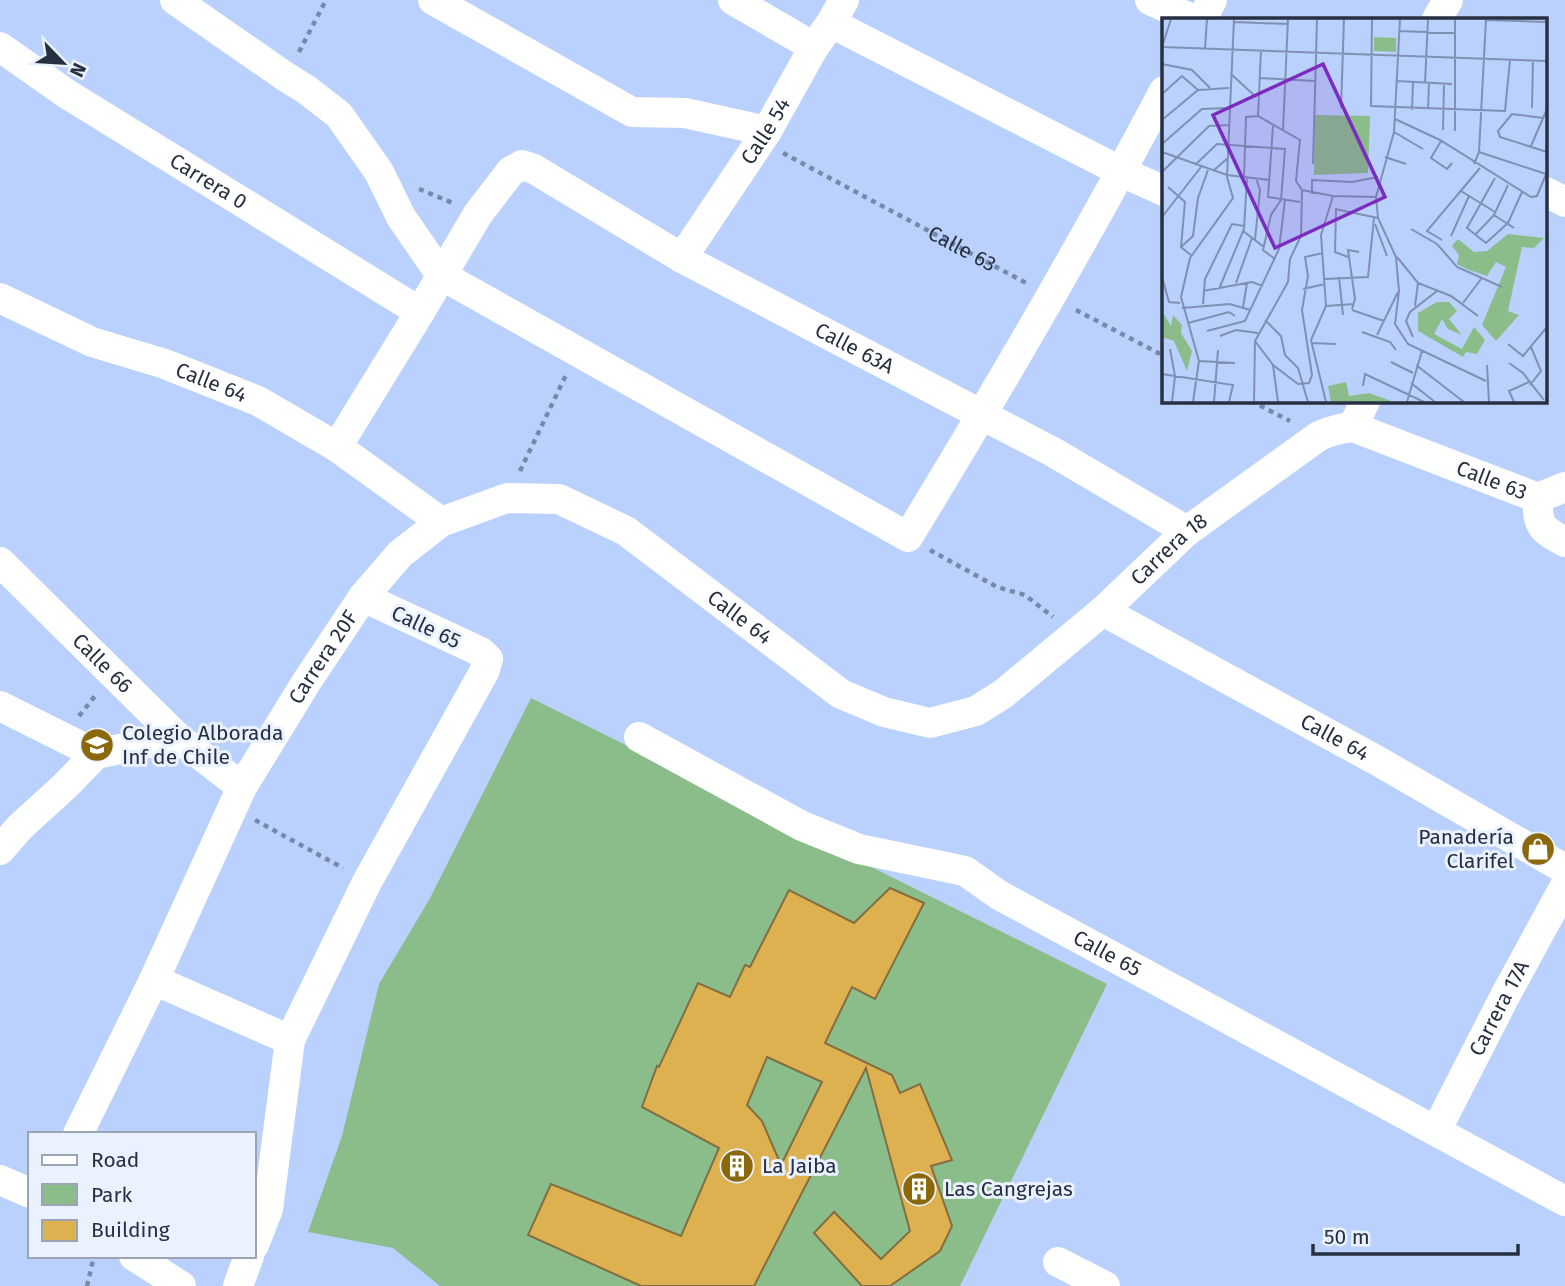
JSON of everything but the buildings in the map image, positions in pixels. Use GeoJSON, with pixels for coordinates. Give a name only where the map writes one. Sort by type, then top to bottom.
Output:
{"type":"FeatureCollection","features":[{"type":"Feature","properties":{"kind":"street"},"geometry":{"type":"LineString","coordinates":[[175,0],[339,115],[379,172],[401,217],[441,275],[908,537],[1051,297],[1162,95]]}},
{"type":"Feature","properties":{"kind":"street"},"geometry":{"type":"LineString","coordinates":[[433,0],[632,112],[685,113],[764,136]]}},
{"type":"Feature","properties":{"kind":"street"},"geometry":{"type":"LineString","coordinates":[[733,0],[830,23],[1162,190]]}},
{"type":"Feature","properties":{"kind":"street"},"geometry":{"type":"LineString","coordinates":[[1150,0],[1190,18]]}},
{"type":"Feature","properties":{"kind":"street"},"geometry":{"type":"LineString","coordinates":[[1203,18],[1212,0]]}},
{"type":"Feature","properties":{"kind":"street"},"geometry":{"type":"LineString","coordinates":[[1438,18],[1448,0]]}},
{"type":"Feature","properties":{"kind":"street","name":"Calle 54"},"geometry":{"type":"LineString","coordinates":[[682,258],[764,136],[830,23]]}},
{"type":"Feature","properties":{"kind":"street","name":"Carrera 0"},"geometry":{"type":"LineString","coordinates":[[0,47],[67,94],[420,312]]}},
{"type":"Feature","properties":{"kind":"street","name":"Calle 63A"},"geometry":{"type":"LineString","coordinates":[[478,214],[511,171],[522,166],[534,169],[682,258],[1053,453],[1187,531]]}},
{"type":"Feature","properties":{"kind":"street"},"geometry":{"type":"LineString","coordinates":[[337,447],[478,214]]}},
{"type":"Feature","properties":{"kind":"street","name":"Calle 64"},"geometry":{"type":"LineString","coordinates":[[0,298],[92,342],[165,364],[258,401],[337,447],[441,523]]}},
{"type":"Feature","properties":{"kind":"street","name":"Carrera 18"},"geometry":{"type":"LineString","coordinates":[[976,710],[1003,694],[1103,611],[1187,531],[1319,436],[1342,428],[1359,414]]}},
{"type":"Feature","properties":{"kind":"street","name":"Calle 63"},"geometry":{"type":"LineString","coordinates":[[1359,414],[1552,493],[1538,512],[1540,523],[1547,533],[1565,542]]}},
{"type":"Feature","properties":{"kind":"street","name":"Calle 64"},"geometry":{"type":"LineString","coordinates":[[507,498],[559,499],[626,531],[841,694],[884,712],[930,723],[976,710]]}},
{"type":"Feature","properties":{"kind":"street","name":"Carrera 20F"},"geometry":{"type":"LineString","coordinates":[[79,1132],[154,980],[237,797],[307,681],[363,597],[400,554],[441,523],[507,498]]}},
{"type":"Feature","properties":{"kind":"street","name":"Calle 66"},"geometry":{"type":"LineString","coordinates":[[0,562],[237,797]]}},
{"type":"Feature","properties":{"kind":"street","name":"Calle 65"},"geometry":{"type":"LineString","coordinates":[[363,597],[481,652],[488,659],[484,672],[367,882]]}},
{"type":"Feature","properties":{"kind":"street","name":"Calle 64"},"geometry":{"type":"LineString","coordinates":[[1103,611],[1376,760],[1565,869]]}},
{"type":"Feature","properties":{"kind":"street"},"geometry":{"type":"LineString","coordinates":[[0,706],[96,754]]}},
{"type":"Feature","properties":{"kind":"street"},"geometry":{"type":"LineString","coordinates":[[0,850],[20,827],[96,754],[177,737]]}},
{"type":"Feature","properties":{"kind":"street","name":"Calle 65"},"geometry":{"type":"LineString","coordinates":[[639,737],[802,825],[848,845],[965,872],[999,895],[1565,1201]]}},
{"type":"Feature","properties":{"kind":"street"},"geometry":{"type":"LineString","coordinates":[[256,1240],[268,1209],[290,1040],[367,882]]}},
{"type":"Feature","properties":{"kind":"street","name":"Carrera 17A"},"geometry":{"type":"LineString","coordinates":[[1436,1131],[1565,886]]}},
{"type":"Feature","properties":{"kind":"street"},"geometry":{"type":"LineString","coordinates":[[154,980],[290,1040]]}},
{"type":"Feature","properties":{"kind":"street"},"geometry":{"type":"LineString","coordinates":[[0,1180],[28,1192]]}},
{"type":"Feature","properties":{"kind":"street"},"geometry":{"type":"LineString","coordinates":[[137,1258],[181,1286]]}},
{"type":"Feature","properties":{"kind":"street"},"geometry":{"type":"LineString","coordinates":[[238,1286],[248,1258]]}},
{"type":"Feature","properties":{"kind":"street"},"geometry":{"type":"LineString","coordinates":[[1058,1262],[1105,1286]]}},
{"type":"Feature","properties":{"kind":"path"},"geometry":{"type":"LineString","coordinates":[[286,78],[326,0]]}},
{"type":"Feature","properties":{"kind":"path","name":"Calle 63"},"geometry":{"type":"LineString","coordinates":[[764,136],[1051,297],[1162,355]]}},
{"type":"Feature","properties":{"kind":"path"},"geometry":{"type":"LineString","coordinates":[[379,172],[478,214]]}},
{"type":"Feature","properties":{"kind":"path"},"geometry":{"type":"LineString","coordinates":[[507,498],[578,352]]}},
{"type":"Feature","properties":{"kind":"path"},"geometry":{"type":"LineString","coordinates":[[1253,402],[1319,436]]}},
{"type":"Feature","properties":{"kind":"path"},"geometry":{"type":"LineString","coordinates":[[908,537],[997,587],[1025,595],[1047,612]]}},
{"type":"Feature","properties":{"kind":"path"},"geometry":{"type":"LineString","coordinates":[[62,737],[113,673]]}},
{"type":"Feature","properties":{"kind":"path"},"geometry":{"type":"LineString","coordinates":[[237,797],[367,882]]}},
{"type":"Feature","properties":{"kind":"path"},"geometry":{"type":"LineString","coordinates":[[87,1286],[94,1258]]}},
{"type":"Feature","properties":{"kind":"green space"},"geometry":{"type":"Polygon","coordinates":[[[531,698],[1107,984],[960,1286],[440,1286],[393,1248],[308,1232],[342,1136],[379,984],[429,900],[531,698]]]}},
{"type":"Feature","properties":{"kind":"place","name":"Colegio Alborada Inf de Chile"},"geometry":{"type":"Point","coordinates":[97,745]}},
{"type":"Feature","properties":{"kind":"place","name":"Panadería Clarifel"},"geometry":{"type":"Point","coordinates":[1538,849]}},
{"type":"Feature","properties":{"kind":"place","name":"La Jaiba"},"geometry":{"type":"Point","coordinates":[737,1166]}},
{"type":"Feature","properties":{"kind":"place","name":"Las Cangrejas"},"geometry":{"type":"Point","coordinates":[919,1189]}}]}
